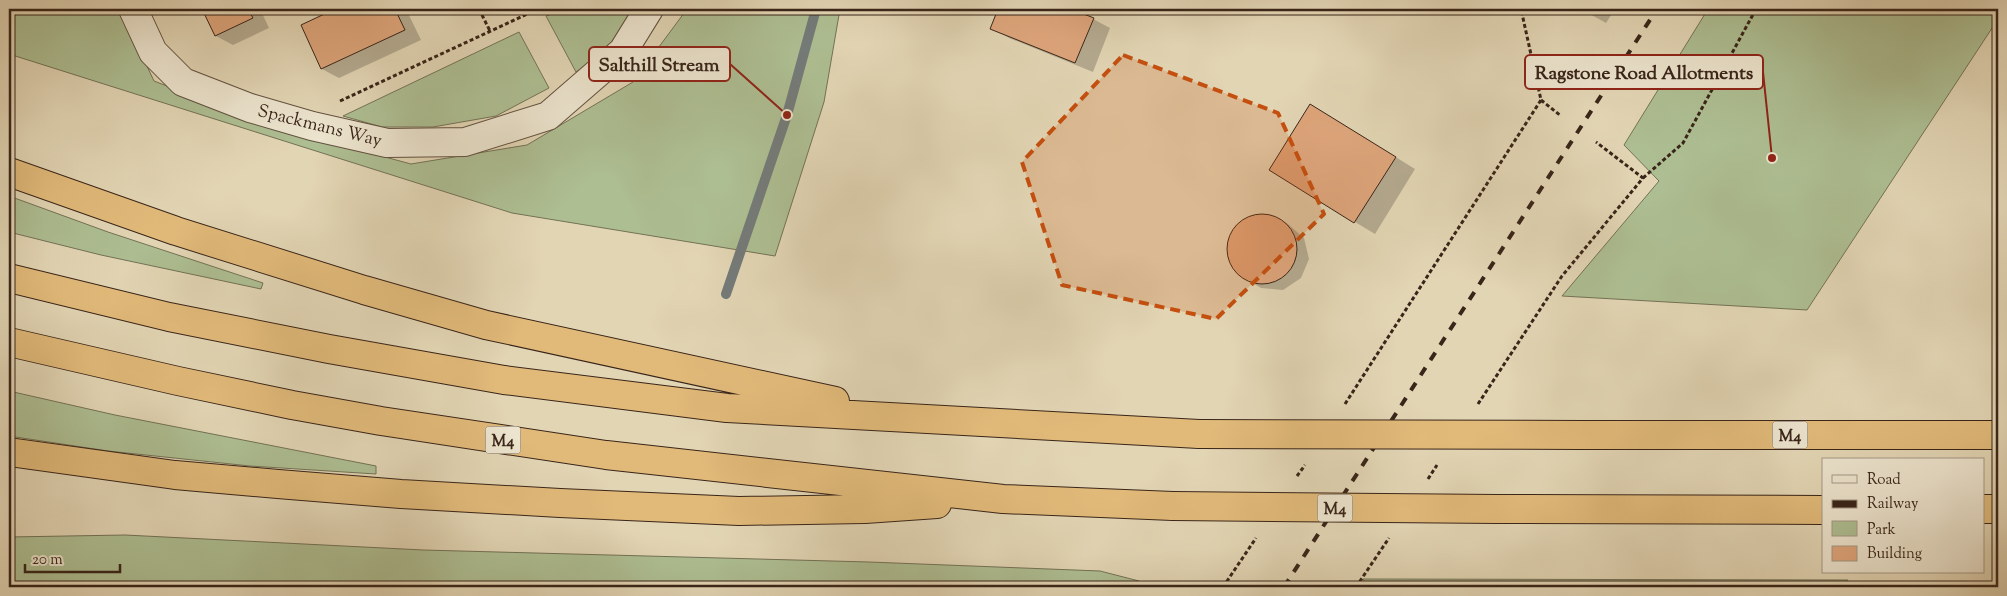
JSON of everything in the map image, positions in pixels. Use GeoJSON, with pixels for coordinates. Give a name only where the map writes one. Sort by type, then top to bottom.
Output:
{"type":"FeatureCollection","features":[{"type":"Feature","properties":{"kind":"highway","name":"M4"},"geometry":{"type":"LineString","coordinates":[[9,172],[176,231],[364,290],[486,325],[912,418]]}},
{"type":"Feature","properties":{"kind":"highway","name":"M4"},"geometry":{"type":"LineString","coordinates":[[9,278],[170,316],[329,349],[504,380],[727,408],[1199,434],[1582,436],[1998,435]]}},
{"type":"Feature","properties":{"kind":"highway","name":"M4"},"geometry":{"type":"LineString","coordinates":[[9,342],[168,379],[283,403],[495,439],[606,455],[1003,499],[1173,506],[1822,510]]}},
{"type":"Feature","properties":{"kind":"highway","name":"M4"},"geometry":{"type":"LineString","coordinates":[[9,452],[166,474],[278,484],[400,494],[650,507],[739,511],[865,509],[1003,499]]}},
{"type":"Feature","properties":{"kind":"highway"},"geometry":{"type":"LineString","coordinates":[[1984,509],[1998,509]]}},
{"type":"Feature","properties":{"kind":"street","name":"Spackmans Way"},"geometry":{"type":"LineString","coordinates":[[133,9],[153,52],[183,82],[250,108],[312,126],[387,143],[465,142],[548,116],[623,51],[649,9]]}},
{"type":"Feature","properties":{"kind":"path"},"geometry":{"type":"LineString","coordinates":[[479,9],[490,31]]}},
{"type":"Feature","properties":{"kind":"path"},"geometry":{"type":"LineString","coordinates":[[312,126],[337,102],[538,9]]}},
{"type":"Feature","properties":{"kind":"path"},"geometry":{"type":"LineString","coordinates":[[1522,9],[1540,100],[1561,116]]}},
{"type":"Feature","properties":{"kind":"path"},"geometry":{"type":"LineString","coordinates":[[1476,407],[1562,276],[1643,178],[1683,143],[1756,9]]}},
{"type":"Feature","properties":{"kind":"path"},"geometry":{"type":"LineString","coordinates":[[1345,404],[1540,100]]}},
{"type":"Feature","properties":{"kind":"path"},"geometry":{"type":"LineString","coordinates":[[1596,142],[1643,178]]}},
{"type":"Feature","properties":{"kind":"path"},"geometry":{"type":"LineString","coordinates":[[1295,479],[1306,463]]}},
{"type":"Feature","properties":{"kind":"path"},"geometry":{"type":"LineString","coordinates":[[1427,481],[1438,464]]}},
{"type":"Feature","properties":{"kind":"path"},"geometry":{"type":"LineString","coordinates":[[1356,587],[1394,530]]}},
{"type":"Feature","properties":{"kind":"path"},"geometry":{"type":"LineString","coordinates":[[1223,587],[1256,537]]}},
{"type":"Feature","properties":{"kind":"highlighted area"},"geometry":{"type":"Polygon","coordinates":[[[1123,55],[1278,113],[1324,214],[1216,319],[1062,285],[1022,162],[1123,55]]]}},
{"type":"Feature","properties":{"kind":"green space"},"geometry":{"type":"Polygon","coordinates":[[[9,9],[120,9],[154,81],[266,125],[411,164],[527,145],[633,82],[687,9],[840,9],[824,102],[775,256],[512,213],[9,54],[9,9]]]}},
{"type":"Feature","properties":{"kind":"green space"},"geometry":{"type":"Polygon","coordinates":[[[564,9],[637,9],[610,44],[576,72],[546,16],[564,9]]]}},
{"type":"Feature","properties":{"kind":"green space"},"geometry":{"type":"Polygon","coordinates":[[[1708,9],[1998,9],[1998,19],[1807,310],[1562,296],[1659,181],[1624,145],[1708,9]]]}},
{"type":"Feature","properties":{"kind":"green space"},"geometry":{"type":"Polygon","coordinates":[[[519,32],[549,88],[496,116],[433,127],[382,127],[343,116],[519,32]]]}},
{"type":"Feature","properties":{"kind":"green space"},"geometry":{"type":"Polygon","coordinates":[[[9,196],[108,232],[263,283],[261,289],[101,255],[9,232],[9,196]]]}},
{"type":"Feature","properties":{"kind":"green space"},"geometry":{"type":"Polygon","coordinates":[[[9,391],[115,415],[376,466],[376,474],[250,466],[108,451],[9,436],[9,391]]]}},
{"type":"Feature","properties":{"kind":"green space"},"geometry":{"type":"Polygon","coordinates":[[[125,535],[423,550],[869,562],[1100,571],[1139,581],[1132,587],[9,587],[9,537],[125,535]]]}},
{"type":"Feature","properties":{"kind":"green space"},"geometry":{"type":"Polygon","coordinates":[[[1363,579],[1848,580],[1843,587],[1368,587],[1363,579]]]}},
{"type":"Feature","properties":{"kind":"building"},"geometry":{"type":"Polygon","coordinates":[[[202,9],[248,9],[253,18],[215,36],[202,9]]]}},
{"type":"Feature","properties":{"kind":"building"},"geometry":{"type":"Polygon","coordinates":[[[335,9],[395,9],[405,30],[321,69],[301,25],[335,9]]]}},
{"type":"Feature","properties":{"kind":"building"},"geometry":{"type":"Polygon","coordinates":[[[998,9],[1071,9],[1094,18],[1075,63],[990,29],[998,9]]]}},
{"type":"Feature","properties":{"kind":"building"},"geometry":{"type":"Polygon","coordinates":[[[1310,104],[1396,157],[1354,223],[1269,170],[1310,104]]]}},
{"type":"Feature","properties":{"kind":"building"},"geometry":{"type":"Polygon","coordinates":[[[1262,214],[1275,217],[1287,224],[1294,236],[1297,249],[1294,262],[1287,274],[1275,281],[1262,284],[1249,281],[1237,274],[1230,262],[1227,249],[1230,236],[1237,224],[1249,217],[1262,214]]]}},
{"type":"Feature","properties":{"kind":"waterway"},"geometry":{"type":"LineString","coordinates":[[726,294],[787,115],[816,9]]}},
{"type":"Feature","properties":{"kind":"railway"},"geometry":{"type":"LineString","coordinates":[[1284,587],[1657,9]]}},
{"type":"Feature","properties":{"kind":"place","name":"Salthill Stream"},"geometry":{"type":"Point","coordinates":[787,115]}},
{"type":"Feature","properties":{"kind":"place","name":"Ragstone Road Allotments"},"geometry":{"type":"Point","coordinates":[1772,158]}}]}
